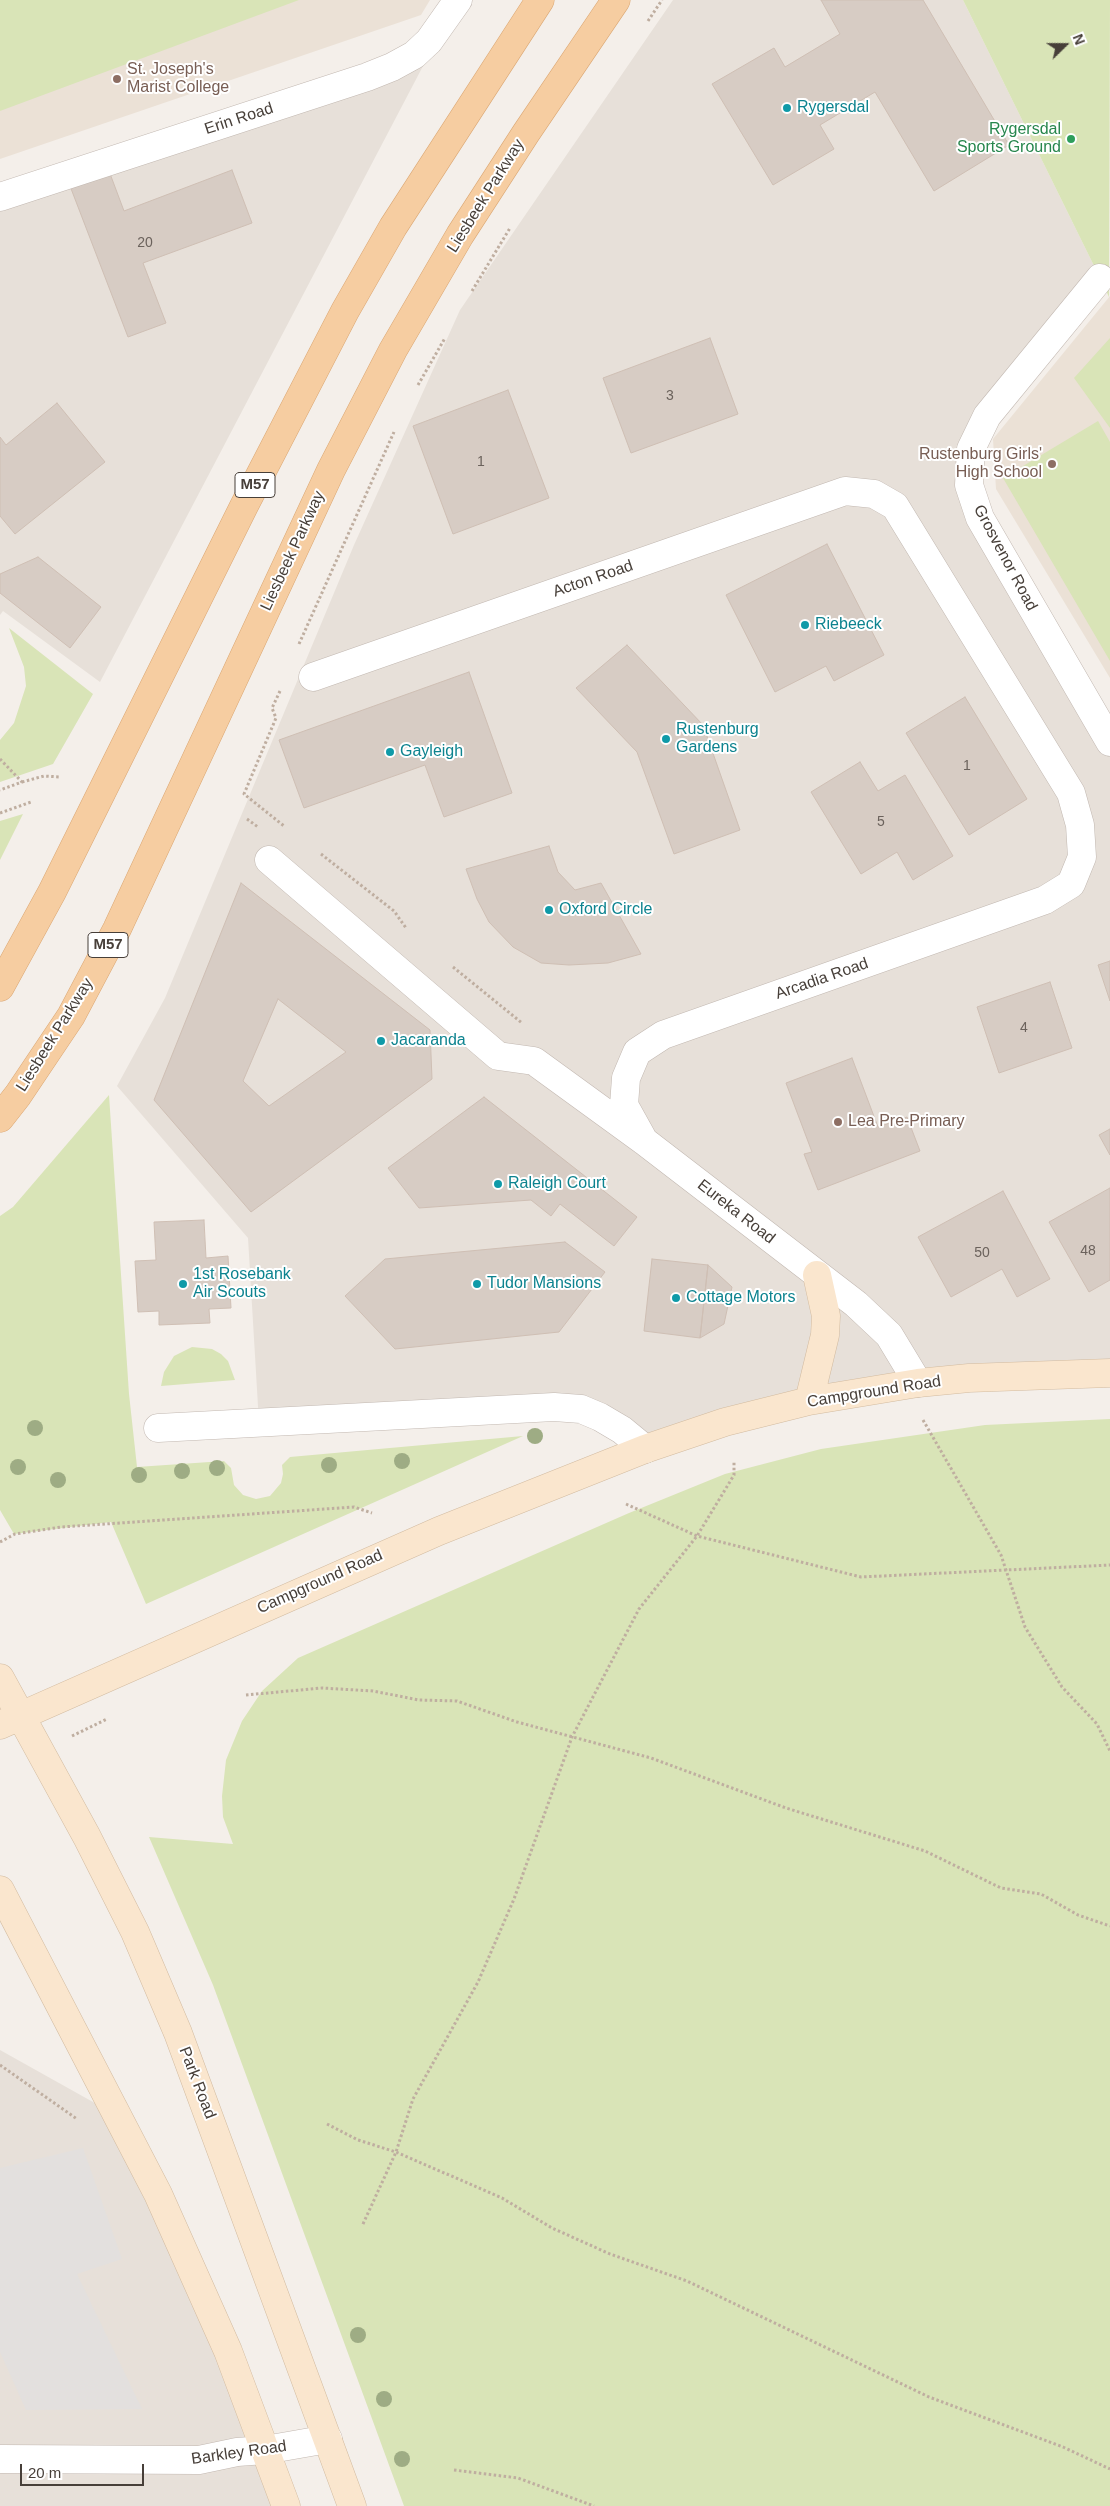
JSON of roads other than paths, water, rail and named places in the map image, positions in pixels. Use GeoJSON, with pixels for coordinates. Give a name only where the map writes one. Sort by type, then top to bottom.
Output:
{"type":"FeatureCollection","features":[{"type":"Feature","properties":{"kind":"main road","name":"M57"},"geometry":{"type":"LineString","coordinates":[[0,987],[52,892],[240,514],[345,311],[393,227],[540,0]]}},
{"type":"Feature","properties":{"kind":"main road","name":"Liesbeek Parkway"},"geometry":{"type":"LineString","coordinates":[[0,1118],[18,1095],[71,1016],[117,930],[331,470],[393,350],[465,228],[526,133],[616,0]]}},
{"type":"Feature","properties":{"kind":"main road"},"geometry":{"type":"LineString","coordinates":[[809,1401],[825,1336],[826,1316],[817,1275]]}},
{"type":"Feature","properties":{"kind":"main road","name":"Campground Road"},"geometry":{"type":"LineString","coordinates":[[11,1720],[439,1531],[645,1449],[725,1422],[809,1401],[918,1383],[969,1378],[1110,1373]]}},
{"type":"Feature","properties":{"kind":"main road","name":"Park Road"},"geometry":{"type":"LineString","coordinates":[[0,1678],[11,1720],[135,1932],[174,2024],[352,2506]]}},
{"type":"Feature","properties":{"kind":"main road"},"geometry":{"type":"LineString","coordinates":[[0,1890],[158,2194],[228,2351],[286,2506]]}},
{"type":"Feature","properties":{"kind":"street","name":"Erin Road"},"geometry":{"type":"LineString","coordinates":[[0,197],[392,67],[414,56],[429,41],[457,3]]}},
{"type":"Feature","properties":{"kind":"street","name":"Grosvenor Road"},"geometry":{"type":"LineString","coordinates":[[1100,278],[987,416],[972,450],[969,485],[980,518],[1110,742]]}},
{"type":"Feature","properties":{"kind":"street","name":"Acton Road"},"geometry":{"type":"LineString","coordinates":[[313,677],[845,492],[874,494],[895,506],[911,530],[1071,793],[1080,826],[1082,857]]}},
{"type":"Feature","properties":{"kind":"street","name":"Arcadia Road"},"geometry":{"type":"LineString","coordinates":[[644,1141],[624,1105],[626,1078],[638,1052],[663,1035],[1045,900],[1071,884],[1082,857]]}},
{"type":"Feature","properties":{"kind":"street","name":"Eureka Road"},"geometry":{"type":"LineString","coordinates":[[269,860],[498,1056],[534,1061],[644,1141],[856,1304],[889,1334],[918,1383]]}},
{"type":"Feature","properties":{"kind":"street"},"geometry":{"type":"LineString","coordinates":[[158,1428],[554,1407],[581,1410],[600,1416],[622,1430],[645,1449]]}},
{"type":"Feature","properties":{"kind":"street","name":"Barkley Road"},"geometry":{"type":"LineString","coordinates":[[0,2459],[128,2459],[167,2462],[199,2460],[237,2452],[265,2450],[328,2439]]}},
{"type":"Feature","properties":{"kind":"place","name":"St. Joseph's Marist College"},"geometry":{"type":"Point","coordinates":[117,79]}},
{"type":"Feature","properties":{"kind":"place","name":"Rygersdal"},"geometry":{"type":"Point","coordinates":[787,108]}},
{"type":"Feature","properties":{"kind":"place","name":"Rygersdal Sports Ground"},"geometry":{"type":"Point","coordinates":[1071,139]}},
{"type":"Feature","properties":{"kind":"place","name":"Rustenburg Girls' High School"},"geometry":{"type":"Point","coordinates":[1052,464]}},
{"type":"Feature","properties":{"kind":"place","name":"Riebeeck"},"geometry":{"type":"Point","coordinates":[805,625]}},
{"type":"Feature","properties":{"kind":"place","name":"Rustenburg Gardens"},"geometry":{"type":"Point","coordinates":[666,739]}},
{"type":"Feature","properties":{"kind":"place","name":"Gayleigh"},"geometry":{"type":"Point","coordinates":[390,752]}},
{"type":"Feature","properties":{"kind":"place","name":"Oxford Circle"},"geometry":{"type":"Point","coordinates":[549,910]}},
{"type":"Feature","properties":{"kind":"place","name":"Jacaranda"},"geometry":{"type":"Point","coordinates":[381,1041]}},
{"type":"Feature","properties":{"kind":"place","name":"Lea Pre-Primary"},"geometry":{"type":"Point","coordinates":[838,1122]}},
{"type":"Feature","properties":{"kind":"place","name":"Raleigh Court"},"geometry":{"type":"Point","coordinates":[498,1184]}},
{"type":"Feature","properties":{"kind":"place","name":"1st Rosebank Air Scouts"},"geometry":{"type":"Point","coordinates":[183,1284]}},
{"type":"Feature","properties":{"kind":"place","name":"Tudor Mansions"},"geometry":{"type":"Point","coordinates":[477,1284]}},
{"type":"Feature","properties":{"kind":"place","name":"Cottage Motors"},"geometry":{"type":"Point","coordinates":[676,1298]}}]}
